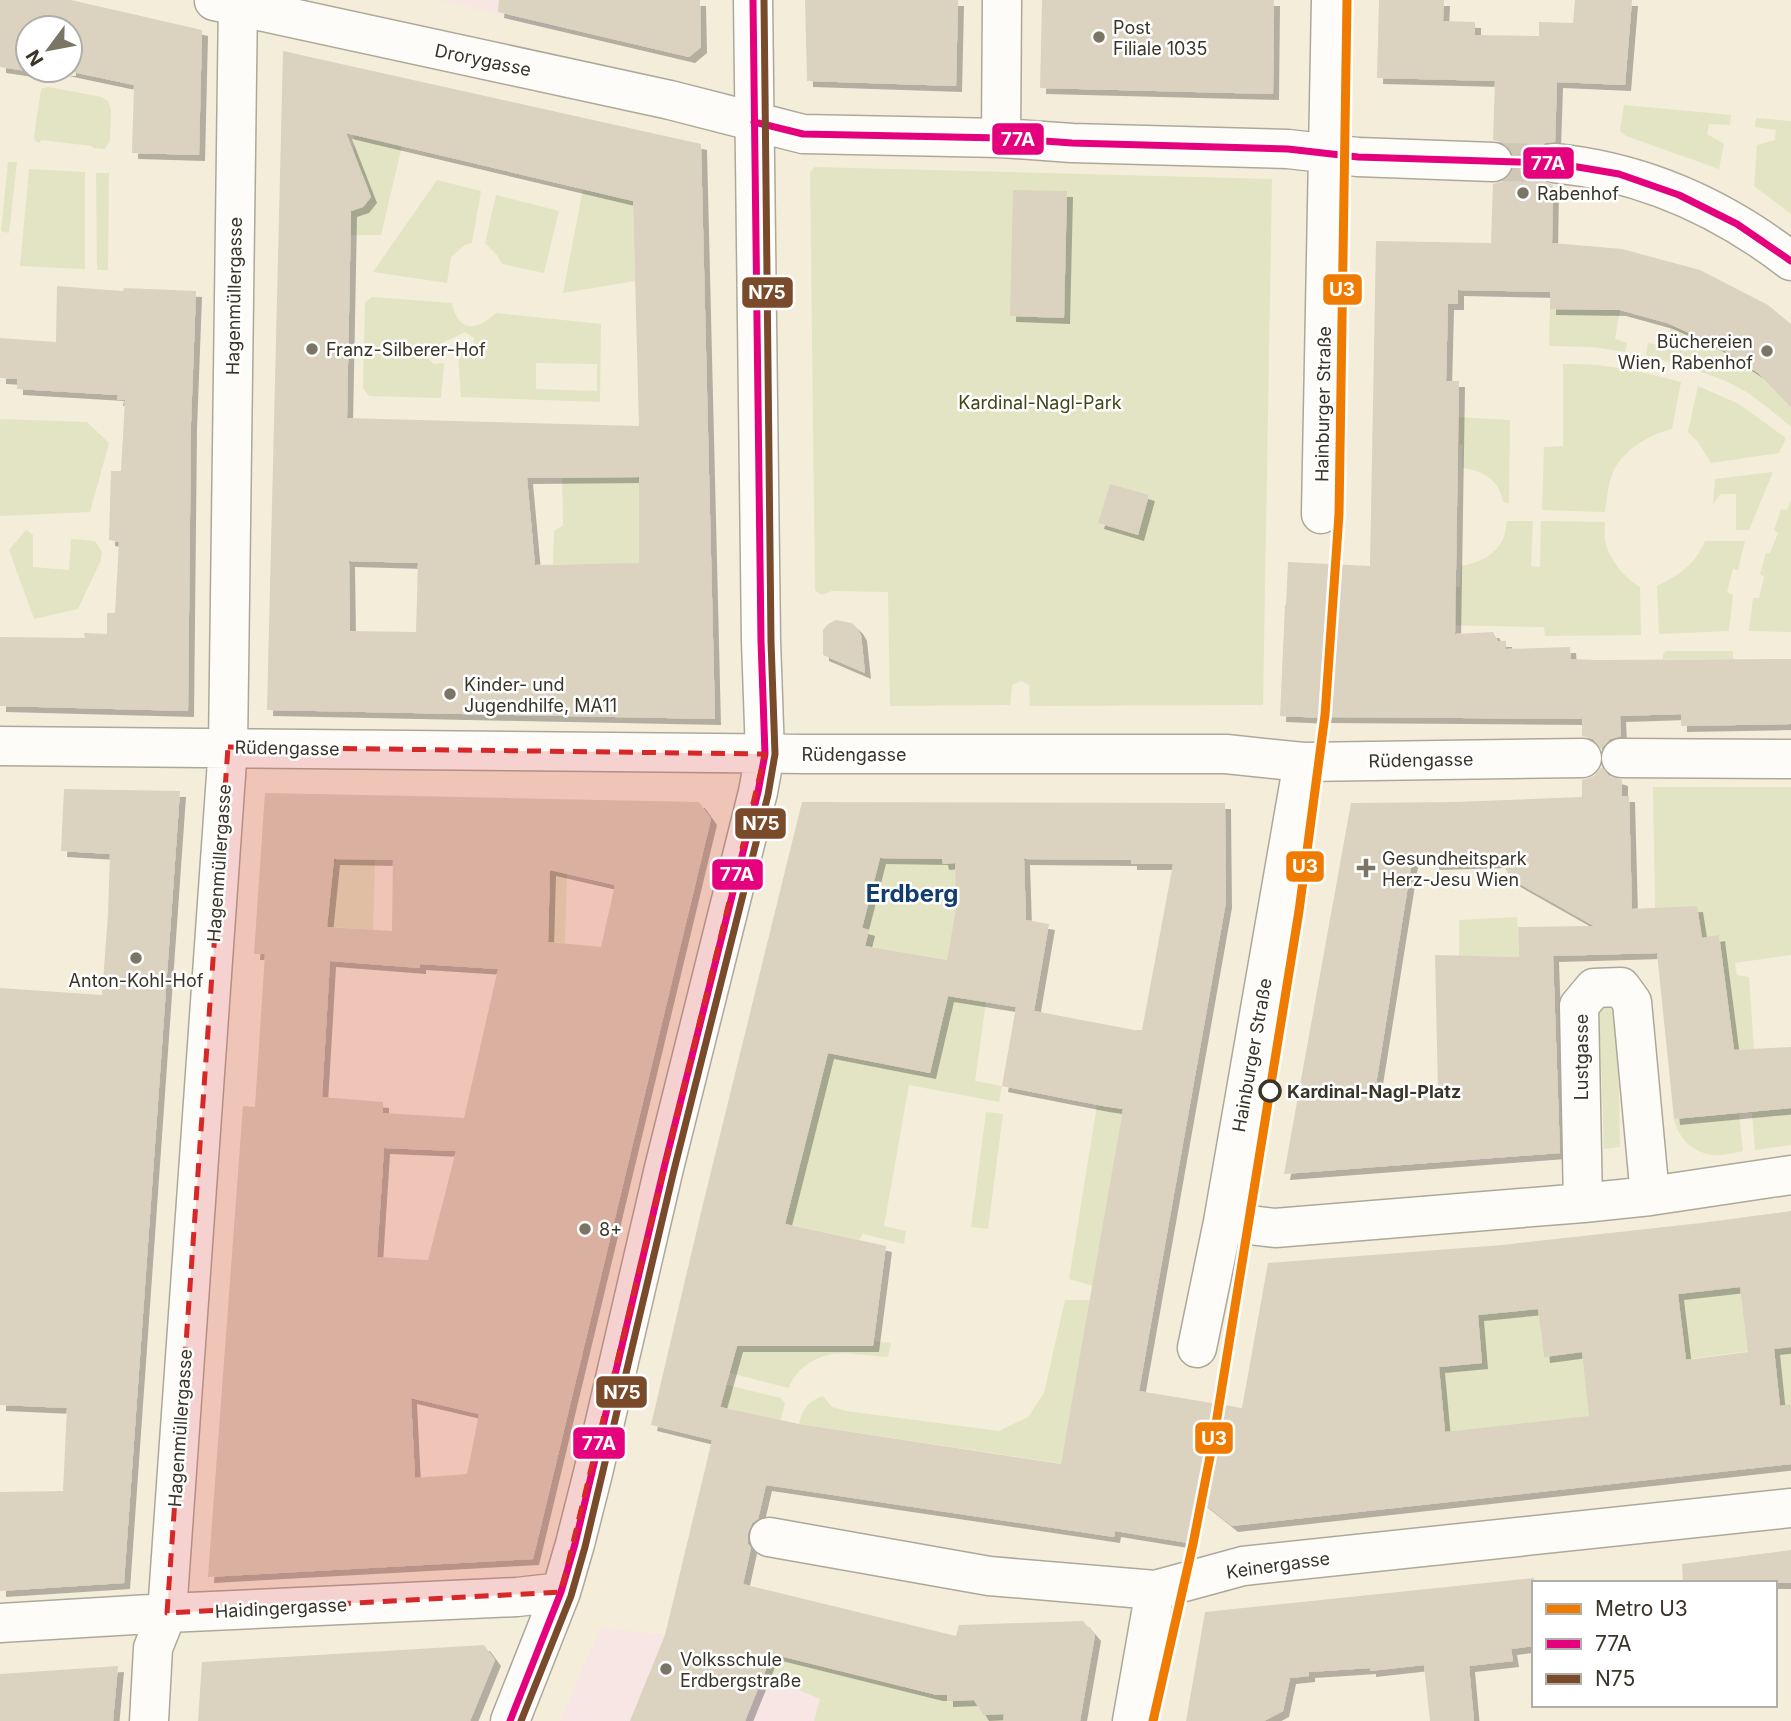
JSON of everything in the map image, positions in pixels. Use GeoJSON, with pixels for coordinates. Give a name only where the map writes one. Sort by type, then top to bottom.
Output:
{"type":"FeatureCollection","features":[{"type":"Feature","properties":{"kind":"street"},"geometry":{"type":"LineString","coordinates":[[510,1721],[561,1592],[593,1473],[765,754],[761,641],[753,0]]}},
{"type":"Feature","properties":{"kind":"street"},"geometry":{"type":"LineString","coordinates":[[1001,138],[1002,0]]}},
{"type":"Feature","properties":{"kind":"street","name":"Hainburger Straße"},"geometry":{"type":"LineString","coordinates":[[1321,514],[1331,0]]}},
{"type":"Feature","properties":{"kind":"street","name":"Drorygasse"},"geometry":{"type":"LineString","coordinates":[[229,2],[670,100],[754,122]]}},
{"type":"Feature","properties":{"kind":"street","name":"Hagenmüllergasse"},"geometry":{"type":"LineString","coordinates":[[149,1721],[153,1648],[167,1613],[228,747],[229,2]]}},
{"type":"Feature","properties":{"kind":"street"},"geometry":{"type":"LineString","coordinates":[[754,122],[803,134],[1001,138],[1072,143],[1288,149],[1358,157],[1493,162]]}},
{"type":"Feature","properties":{"kind":"street"},"geometry":{"type":"LineString","coordinates":[[1554,163],[1613,172],[1677,193],[1749,231],[1791,261]]}},
{"type":"Feature","properties":{"kind":"street","name":"Rüdengasse"},"geometry":{"type":"LineString","coordinates":[[0,746],[765,754],[1226,754],[1303,762],[1582,758]]}},
{"type":"Feature","properties":{"kind":"street"},"geometry":{"type":"LineString","coordinates":[[1621,758],[1791,759]]}},
{"type":"Feature","properties":{"kind":"street","name":"Hainburger Straße"},"geometry":{"type":"LineString","coordinates":[[1197,1348],[1223,1222],[1303,762]]}},
{"type":"Feature","properties":{"kind":"street","name":"Lustgasse"},"geometry":{"type":"LineString","coordinates":[[1583,1203],[1579,1006],[1594,988],[1621,987],[1632,1002],[1650,1196]]}},
{"type":"Feature","properties":{"kind":"street"},"geometry":{"type":"LineString","coordinates":[[1223,1222],[1275,1228],[1583,1203],[1791,1175]]}},
{"type":"Feature","properties":{"kind":"street","name":"Keinergasse"},"geometry":{"type":"LineString","coordinates":[[769,1537],[989,1576],[1155,1590],[1243,1566],[1791,1508]]}},
{"type":"Feature","properties":{"kind":"street"},"geometry":{"type":"LineString","coordinates":[[1132,1721],[1155,1590]]}},
{"type":"Feature","properties":{"kind":"street","name":"Haidingergasse"},"geometry":{"type":"LineString","coordinates":[[0,1623],[517,1597],[561,1592]]}},
{"type":"Feature","properties":{"kind":"highlighted area"},"geometry":{"type":"Polygon","coordinates":[[[228,747],[765,754],[561,1592],[167,1613],[228,747]]]}},
{"type":"Feature","properties":{"kind":"shaded area"},"geometry":{"type":"Polygon","coordinates":[[[440,0],[569,0],[562,30],[440,0]]]}},
{"type":"Feature","properties":{"kind":"shaded area","name":"Volksschule Erdbergstraße"},"geometry":{"type":"Polygon","coordinates":[[[600,1628],[665,1635],[820,1699],[814,1721],[560,1721],[600,1628]]]}},
{"type":"Feature","properties":{"kind":"green space"},"geometry":{"type":"Polygon","coordinates":[[[42,88],[102,97],[108,101],[111,109],[110,141],[105,149],[35,141],[40,95],[42,88]]]}},
{"type":"Feature","properties":{"kind":"green space"},"geometry":{"type":"Polygon","coordinates":[[[1624,105],[1731,115],[1730,125],[1709,124],[1707,134],[1724,144],[1719,169],[1626,136],[1620,131],[1624,105]]]}},
{"type":"Feature","properties":{"kind":"green space"},"geometry":{"type":"Polygon","coordinates":[[[1756,118],[1791,121],[1791,214],[1754,186],[1757,145],[1775,140],[1776,130],[1755,127],[1756,118]]]}},
{"type":"Feature","properties":{"kind":"green space"},"geometry":{"type":"Polygon","coordinates":[[[354,134],[402,146],[381,235],[351,235],[351,211],[362,207],[369,198],[366,183],[353,177],[354,134]]]}},
{"type":"Feature","properties":{"kind":"green space"},"geometry":{"type":"Polygon","coordinates":[[[8,162],[17,162],[9,233],[1,231],[8,162]]]}},
{"type":"Feature","properties":{"kind":"green space","name":"Kardinal-Nagl-Park"},"geometry":{"type":"Polygon","coordinates":[[[815,167],[1272,179],[1263,705],[1030,706],[1029,685],[1021,681],[1012,685],[1010,705],[890,706],[888,592],[832,591],[821,595],[815,590],[810,172],[815,167]]]}},
{"type":"Feature","properties":{"kind":"green space"},"geometry":{"type":"Polygon","coordinates":[[[29,169],[85,172],[85,269],[20,266],[29,169]]]}},
{"type":"Feature","properties":{"kind":"green space"},"geometry":{"type":"Polygon","coordinates":[[[96,173],[109,173],[108,270],[97,270],[96,173]]]}},
{"type":"Feature","properties":{"kind":"green space"},"geometry":{"type":"Polygon","coordinates":[[[437,180],[481,191],[472,243],[465,245],[451,257],[447,283],[373,272],[437,180]]]}},
{"type":"Feature","properties":{"kind":"green space"},"geometry":{"type":"Polygon","coordinates":[[[583,189],[633,201],[635,281],[563,293],[583,189]]]}},
{"type":"Feature","properties":{"kind":"green space"},"geometry":{"type":"Polygon","coordinates":[[[496,195],[559,211],[544,273],[502,264],[485,243],[496,195]]]}},
{"type":"Feature","properties":{"kind":"green space"},"geometry":{"type":"Polygon","coordinates":[[[372,297],[452,303],[459,320],[469,326],[482,323],[496,313],[601,324],[600,402],[461,397],[458,356],[473,349],[474,338],[465,332],[432,348],[428,353],[434,364],[444,363],[441,398],[369,396],[363,388],[365,302],[372,297]],[[536,363],[536,389],[597,391],[597,364],[536,363]]]}},
{"type":"Feature","properties":{"kind":"green space"},"geometry":{"type":"Polygon","coordinates":[[[1550,309],[1620,310],[1615,339],[1627,343],[1625,352],[1593,347],[1549,346],[1550,309]]]}},
{"type":"Feature","properties":{"kind":"green space"},"geometry":{"type":"Polygon","coordinates":[[[1671,325],[1716,345],[1758,373],[1791,405],[1791,427],[1757,399],[1734,385],[1646,355],[1648,343],[1666,347],[1671,325]]]}},
{"type":"Feature","properties":{"kind":"green space"},"geometry":{"type":"Polygon","coordinates":[[[1563,364],[1623,368],[1681,382],[1672,429],[1646,439],[1624,456],[1611,477],[1605,512],[1542,510],[1544,447],[1563,446],[1563,364]]]}},
{"type":"Feature","properties":{"kind":"green space"},"geometry":{"type":"Polygon","coordinates":[[[1698,386],[1739,404],[1786,438],[1779,453],[1711,463],[1688,432],[1698,386]]]}},
{"type":"Feature","properties":{"kind":"green space"},"geometry":{"type":"Polygon","coordinates":[[[1439,416],[1510,420],[1509,503],[1503,502],[1498,488],[1489,478],[1477,471],[1462,468],[1463,445],[1458,444],[1458,440],[1439,416]]]}},
{"type":"Feature","properties":{"kind":"green space"},"geometry":{"type":"Polygon","coordinates":[[[0,419],[87,422],[109,443],[90,512],[0,516],[0,419]]]}},
{"type":"Feature","properties":{"kind":"green space"},"geometry":{"type":"Polygon","coordinates":[[[1773,472],[1749,530],[1736,530],[1736,494],[1721,494],[1713,504],[1715,479],[1773,472]]]}},
{"type":"Feature","properties":{"kind":"green space"},"geometry":{"type":"Polygon","coordinates":[[[639,477],[639,564],[553,564],[554,531],[563,525],[562,478],[639,477]]]}},
{"type":"Feature","properties":{"kind":"green space"},"geometry":{"type":"Polygon","coordinates":[[[1791,500],[1791,632],[1749,631],[1753,598],[1759,598],[1764,577],[1760,574],[1766,553],[1770,553],[1778,533],[1774,530],[1781,509],[1787,510],[1791,500]]]}},
{"type":"Feature","properties":{"kind":"green space"},"geometry":{"type":"Polygon","coordinates":[[[1507,521],[1533,521],[1531,566],[1540,567],[1541,521],[1605,522],[1605,540],[1610,554],[1623,573],[1640,587],[1641,635],[1545,636],[1544,627],[1437,625],[1456,587],[1460,587],[1461,566],[1480,561],[1491,554],[1503,539],[1507,521]]]}},
{"type":"Feature","properties":{"kind":"green space"},"geometry":{"type":"Polygon","coordinates":[[[26,530],[33,535],[33,567],[69,570],[71,539],[95,541],[102,552],[101,560],[78,609],[34,619],[9,550],[26,530]]]}},
{"type":"Feature","properties":{"kind":"green space"},"geometry":{"type":"Polygon","coordinates":[[[1705,541],[1745,541],[1738,570],[1733,569],[1727,592],[1733,595],[1729,631],[1659,634],[1657,586],[1686,568],[1705,541]]]}},
{"type":"Feature","properties":{"kind":"green space"},"geometry":{"type":"Polygon","coordinates":[[[1666,651],[1733,651],[1733,659],[1663,659],[1666,651]]]}},
{"type":"Feature","properties":{"kind":"green space"},"geometry":{"type":"Polygon","coordinates":[[[1653,787],[1791,787],[1791,955],[1735,963],[1737,975],[1749,977],[1754,1049],[1734,1050],[1719,936],[1702,938],[1655,908],[1653,787]]]}},
{"type":"Feature","properties":{"kind":"green space"},"geometry":{"type":"Polygon","coordinates":[[[332,857],[375,859],[373,930],[321,926],[332,857]]]}},
{"type":"Feature","properties":{"kind":"green space"},"geometry":{"type":"Polygon","coordinates":[[[857,858],[942,859],[943,864],[955,863],[956,908],[947,960],[865,946],[869,931],[862,928],[871,895],[851,889],[857,858]]]}},
{"type":"Feature","properties":{"kind":"green space"},"geometry":{"type":"Polygon","coordinates":[[[538,861],[567,869],[565,943],[548,942],[550,891],[538,861]]]}},
{"type":"Feature","properties":{"kind":"green space"},"geometry":{"type":"Polygon","coordinates":[[[1517,917],[1519,957],[1459,958],[1459,920],[1517,917]]]}},
{"type":"Feature","properties":{"kind":"green space"},"geometry":{"type":"Polygon","coordinates":[[[948,996],[986,1002],[975,1081],[1002,1086],[999,1102],[909,1085],[884,1226],[906,1231],[904,1244],[863,1234],[859,1240],[785,1224],[828,1053],[930,1073],[948,996]]]}},
{"type":"Feature","properties":{"kind":"green space"},"geometry":{"type":"Polygon","coordinates":[[[1603,1001],[1617,1008],[1620,1147],[1604,1149],[1599,1009],[1603,1001]]]}},
{"type":"Feature","properties":{"kind":"green space"},"geometry":{"type":"Polygon","coordinates":[[[1097,1105],[1123,1109],[1093,1286],[1069,1279],[1097,1105]]]}},
{"type":"Feature","properties":{"kind":"green space"},"geometry":{"type":"Polygon","coordinates":[[[1791,1108],[1791,1145],[1755,1150],[1752,1112],[1791,1108]]]}},
{"type":"Feature","properties":{"kind":"green space"},"geometry":{"type":"Polygon","coordinates":[[[986,1112],[1003,1114],[988,1229],[971,1227],[986,1112]]]}},
{"type":"Feature","properties":{"kind":"green space"},"geometry":{"type":"Polygon","coordinates":[[[1739,1113],[1743,1151],[1721,1155],[1706,1154],[1693,1148],[1679,1132],[1674,1119],[1739,1113]]]}},
{"type":"Feature","properties":{"kind":"green space"},"geometry":{"type":"Polygon","coordinates":[[[1757,1283],[1791,1347],[1791,1404],[1780,1406],[1774,1348],[1673,1361],[1593,1416],[1442,1434],[1439,1367],[1482,1363],[1480,1340],[1456,1316],[1556,1307],[1569,1325],[1540,1329],[1544,1356],[1582,1352],[1584,1371],[1663,1295],[1757,1283]]]}},
{"type":"Feature","properties":{"kind":"green space"},"geometry":{"type":"Polygon","coordinates":[[[1065,1300],[1090,1300],[1071,1465],[799,1424],[807,1406],[823,1396],[832,1407],[846,1411],[999,1431],[1028,1417],[1044,1393],[1065,1300]]]}},
{"type":"Feature","properties":{"kind":"green space"},"geometry":{"type":"Polygon","coordinates":[[[738,1339],[762,1346],[873,1346],[874,1341],[891,1343],[888,1357],[838,1354],[818,1358],[795,1376],[789,1388],[730,1373],[738,1339]]]}},
{"type":"Feature","properties":{"kind":"green space"},"geometry":{"type":"Polygon","coordinates":[[[727,1385],[781,1398],[785,1404],[780,1421],[721,1407],[727,1385]]]}},
{"type":"Feature","properties":{"kind":"green space"},"geometry":{"type":"Polygon","coordinates":[[[772,1654],[937,1695],[947,1695],[948,1701],[970,1700],[971,1694],[977,1694],[976,1704],[983,1715],[1013,1693],[1003,1721],[814,1721],[820,1699],[764,1675],[772,1654]]]}},
{"type":"Feature","properties":{"kind":"building"},"geometry":{"type":"Polygon","coordinates":[[[0,0],[71,0],[202,30],[199,155],[132,153],[134,85],[84,74],[84,14],[14,14],[14,69],[0,67],[0,0]]]}},
{"type":"Feature","properties":{"kind":"building"},"geometry":{"type":"Polygon","coordinates":[[[499,0],[700,0],[701,47],[689,57],[498,12],[499,0]]]}},
{"type":"Feature","properties":{"kind":"building"},"geometry":{"type":"Polygon","coordinates":[[[805,0],[958,0],[956,86],[807,81],[805,0]]]}},
{"type":"Feature","properties":{"kind":"building"},"geometry":{"type":"Polygon","coordinates":[[[1042,0],[1274,0],[1273,94],[1040,88],[1042,0]]]}},
{"type":"Feature","properties":{"kind":"building"},"geometry":{"type":"Polygon","coordinates":[[[1379,0],[1444,0],[1443,21],[1475,22],[1475,35],[1539,36],[1539,22],[1573,23],[1575,0],[1632,0],[1625,85],[1557,82],[1555,142],[1545,143],[1537,149],[1532,161],[1534,172],[1540,180],[1553,185],[1552,243],[1622,249],[1700,270],[1768,305],[1791,324],[1791,407],[1758,373],[1716,345],[1667,323],[1620,310],[1550,309],[1550,292],[1458,290],[1458,304],[1448,304],[1446,381],[1459,381],[1455,634],[1493,632],[1498,641],[1506,641],[1506,649],[1570,647],[1571,659],[1791,659],[1791,724],[1681,726],[1681,714],[1620,716],[1621,736],[1610,739],[1601,749],[1593,739],[1582,736],[1582,719],[1280,716],[1288,562],[1370,566],[1376,241],[1491,243],[1493,184],[1504,181],[1511,174],[1515,163],[1512,151],[1504,143],[1493,140],[1495,81],[1377,78],[1379,0]]]}},
{"type":"Feature","properties":{"kind":"building"},"geometry":{"type":"Polygon","coordinates":[[[283,51],[701,144],[715,719],[267,710],[283,51]],[[346,133],[371,197],[363,207],[351,211],[347,418],[639,426],[633,201],[346,133]],[[639,477],[527,478],[535,565],[639,563],[639,477]],[[349,561],[350,631],[416,632],[418,563],[349,561]]]}},
{"type":"Feature","properties":{"kind":"building"},"geometry":{"type":"Polygon","coordinates":[[[1013,190],[1067,191],[1064,318],[1010,316],[1013,190]]]}},
{"type":"Feature","properties":{"kind":"building"},"geometry":{"type":"Polygon","coordinates":[[[57,286],[123,291],[124,288],[196,291],[191,423],[188,711],[0,706],[0,637],[85,638],[84,633],[107,634],[107,613],[115,613],[119,542],[109,540],[111,471],[121,471],[125,400],[117,400],[118,395],[17,389],[17,379],[0,378],[0,338],[56,342],[57,286]]]}},
{"type":"Feature","properties":{"kind":"building"},"geometry":{"type":"Polygon","coordinates":[[[1110,484],[1149,495],[1138,535],[1098,523],[1110,484]]]}},
{"type":"Feature","properties":{"kind":"building"},"geometry":{"type":"Polygon","coordinates":[[[836,620],[852,623],[861,635],[865,673],[823,655],[823,630],[836,620]]]}},
{"type":"Feature","properties":{"kind":"building"},"geometry":{"type":"Polygon","coordinates":[[[1602,767],[1609,776],[1622,780],[1622,796],[1629,796],[1632,909],[1697,906],[1702,938],[1719,935],[1734,1050],[1791,1047],[1791,1108],[1674,1119],[1657,953],[1553,956],[1560,1153],[1284,1174],[1351,803],[1582,797],[1582,780],[1594,776],[1602,767]],[[1413,855],[1374,1097],[1438,1092],[1435,955],[1519,957],[1518,927],[1594,926],[1511,879],[1502,862],[1433,864],[1433,857],[1413,855]]]}},
{"type":"Feature","properties":{"kind":"building"},"geometry":{"type":"Polygon","coordinates":[[[64,789],[180,791],[124,1583],[0,1591],[0,1492],[63,1491],[67,1408],[0,1405],[0,988],[102,995],[110,854],[61,851],[64,789]]]}},
{"type":"Feature","properties":{"kind":"building"},"geometry":{"type":"Polygon","coordinates":[[[265,793],[699,802],[711,819],[533,1559],[208,1577],[243,1106],[255,1107],[265,954],[254,954],[265,793]],[[334,859],[327,927],[392,931],[393,860],[334,859]],[[550,870],[548,942],[601,947],[615,885],[550,870]],[[330,961],[322,1097],[383,1102],[383,1113],[464,1118],[498,969],[420,964],[420,968],[330,961]],[[384,1148],[377,1257],[428,1260],[456,1151],[384,1148]],[[411,1398],[415,1478],[467,1474],[479,1414],[411,1398]]]}},
{"type":"Feature","properties":{"kind":"building"},"geometry":{"type":"Polygon","coordinates":[[[802,802],[1225,803],[1226,902],[1139,1391],[1242,1408],[1268,1263],[1502,1245],[1791,1211],[1791,1347],[1774,1349],[1780,1406],[1791,1404],[1791,1464],[1232,1526],[1196,1497],[1188,1543],[1115,1531],[1114,1537],[766,1485],[758,1519],[752,1523],[748,1533],[748,1544],[751,1548],[743,1584],[956,1636],[959,1625],[1083,1621],[1095,1635],[1080,1721],[1003,1721],[1004,1714],[983,1715],[974,1700],[947,1701],[947,1695],[937,1695],[772,1654],[745,1721],[630,1721],[665,1635],[712,1440],[651,1425],[802,802]],[[880,858],[862,928],[869,930],[865,946],[947,960],[956,908],[955,863],[943,864],[942,859],[880,858]],[[1024,859],[1026,920],[1049,924],[1034,1011],[1142,1030],[1173,864],[1131,864],[1131,860],[1024,859]],[[948,996],[930,1073],[828,1053],[785,1224],[886,1246],[873,1346],[737,1346],[720,1407],[799,1424],[1061,1464],[1123,1109],[1002,1086],[1016,1007],[948,996]],[[1740,1287],[1678,1294],[1686,1360],[1748,1352],[1740,1287]],[[1538,1309],[1478,1315],[1482,1363],[1439,1367],[1445,1432],[1589,1416],[1582,1352],[1544,1357],[1538,1309]]]}},
{"type":"Feature","properties":{"kind":"building"},"geometry":{"type":"Polygon","coordinates":[[[1791,1550],[1791,1583],[1683,1581],[1682,1564],[1791,1550]]]}},
{"type":"Feature","properties":{"kind":"building"},"geometry":{"type":"Polygon","coordinates":[[[1534,1578],[1532,1646],[1511,1649],[1513,1661],[1469,1666],[1474,1721],[1430,1721],[1424,1665],[1370,1671],[1370,1668],[1309,1672],[1309,1676],[1290,1678],[1283,1711],[1264,1721],[1186,1721],[1205,1612],[1534,1578]]]}},
{"type":"Feature","properties":{"kind":"building"},"geometry":{"type":"Polygon","coordinates":[[[484,1645],[495,1660],[470,1721],[198,1721],[202,1662],[484,1645]]]}},
{"type":"Feature","properties":{"kind":"building"},"geometry":{"type":"Polygon","coordinates":[[[118,1666],[113,1721],[0,1721],[0,1674],[118,1666]]]}},
{"type":"Feature","properties":{"kind":"tunnel"},"geometry":{"type":"LineString","coordinates":[[1493,162],[1554,163]]}},
{"type":"Feature","properties":{"kind":"metro line","name":"U3"},"geometry":{"type":"LineString","coordinates":[[1153,1721],[1214,1436],[1299,911],[1325,715],[1339,514],[1347,0]]}},
{"type":"Feature","properties":{"kind":"transit line","name":"77A"},"geometry":{"type":"LineString","coordinates":[[510,1721],[561,1592],[575,1544],[765,754],[761,641],[753,0]]}},
{"type":"Feature","properties":{"kind":"transit line","name":"N75"},"geometry":{"type":"LineString","coordinates":[[521,1721],[571,1596],[585,1547],[674,1170],[768,795],[775,754],[771,641],[764,0]]}},
{"type":"Feature","properties":{"kind":"transit line","name":"77A"},"geometry":{"type":"LineString","coordinates":[[754,122],[803,134],[1001,138],[1072,143],[1288,149],[1358,157],[1554,163],[1619,174],[1679,195],[1737,224],[1791,261]]}},
{"type":"Feature","properties":{"kind":"place","name":"Post Filiale 1035"},"geometry":{"type":"Point","coordinates":[1099,37]}},
{"type":"Feature","properties":{"kind":"place","name":"Rabenhof"},"geometry":{"type":"Point","coordinates":[1523,193]}},
{"type":"Feature","properties":{"kind":"place","name":"Franz-Silberer-Hof"},"geometry":{"type":"Point","coordinates":[312,349]}},
{"type":"Feature","properties":{"kind":"place","name":"Büchereien Wien, Rabenhof"},"geometry":{"type":"Point","coordinates":[1767,351]}},
{"type":"Feature","properties":{"kind":"place","name":"Kinder- und Jugendhilfe, MA11"},"geometry":{"type":"Point","coordinates":[450,694]}},
{"type":"Feature","properties":{"kind":"place","name":"Gesundheitspark Herz-Jesu Wien"},"geometry":{"type":"Point","coordinates":[1366,868]}},
{"type":"Feature","properties":{"kind":"place","name":"Anton-Kohl-Hof"},"geometry":{"type":"Point","coordinates":[136,958]}},
{"type":"Feature","properties":{"kind":"place","name":"Kardinal-Nagl-Platz"},"geometry":{"type":"Point","coordinates":[1270,1091]}},
{"type":"Feature","properties":{"kind":"place","name":"8+"},"geometry":{"type":"Point","coordinates":[585,1229]}},
{"type":"Feature","properties":{"kind":"place","name":"Volksschule Erdbergstraße"},"geometry":{"type":"Point","coordinates":[666,1669]}},
{"type":"Feature","properties":{"kind":"district","name":"Erdberg"},"geometry":{"type":"Point","coordinates":[912,893]}}]}
